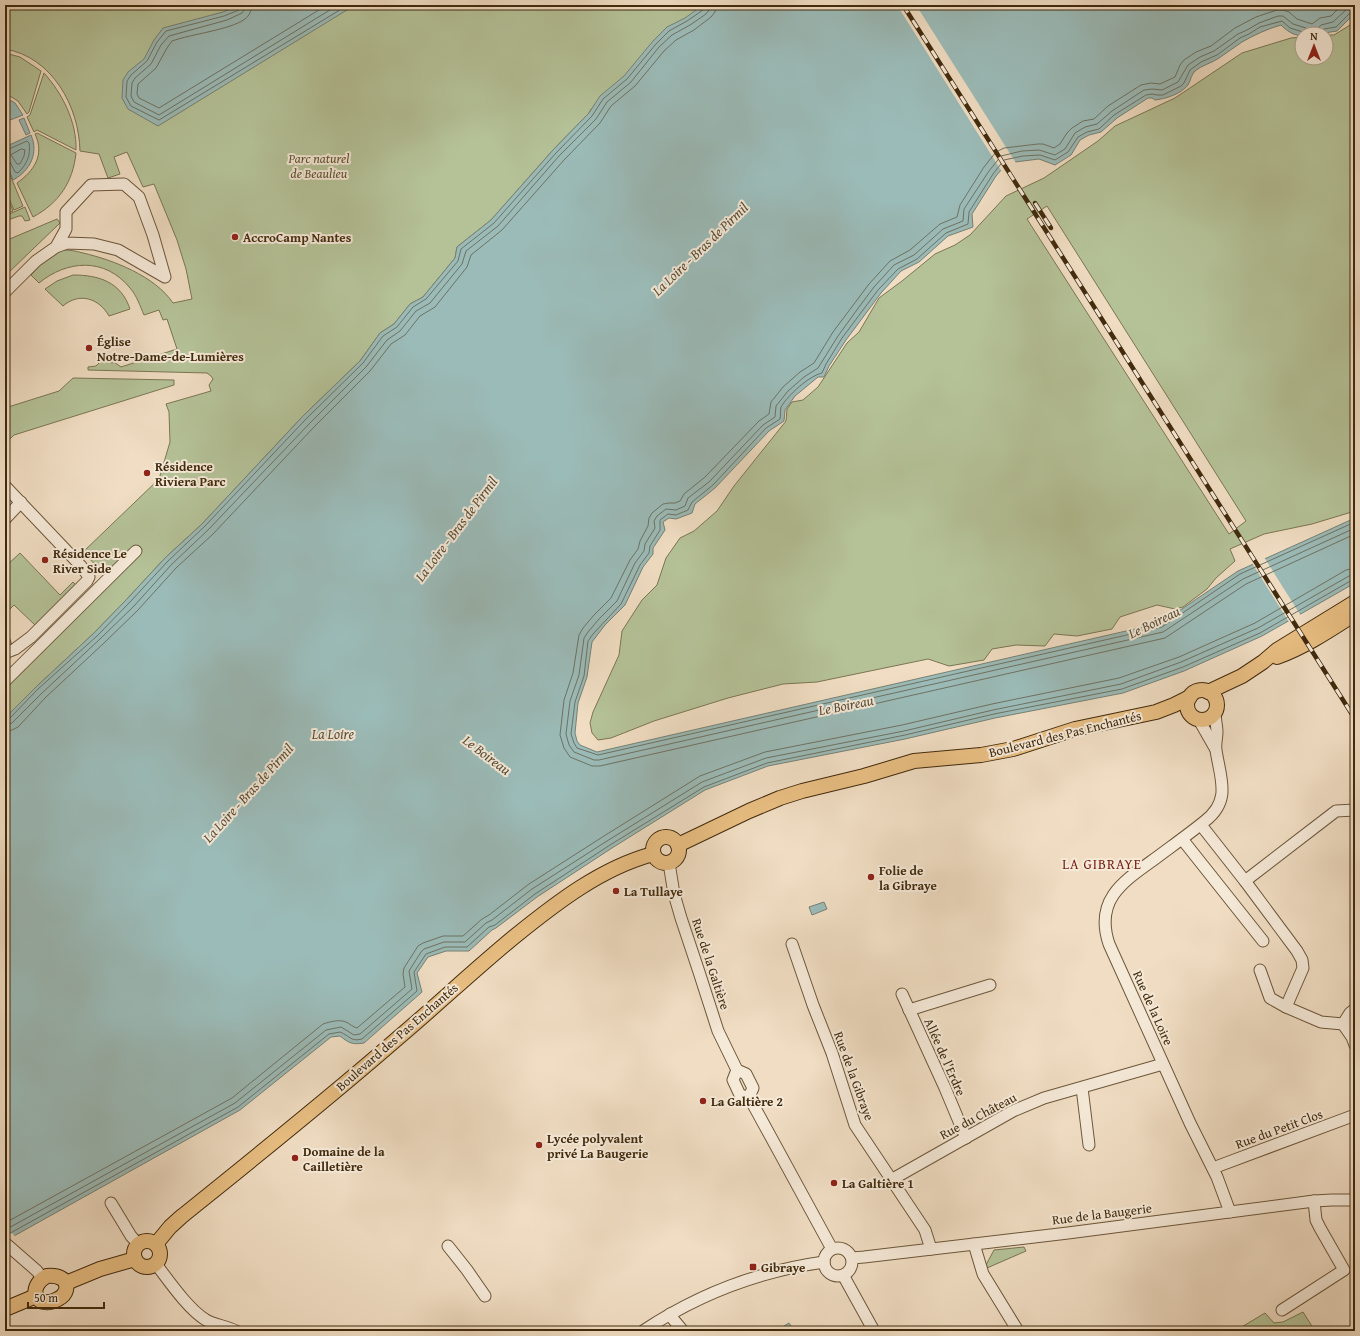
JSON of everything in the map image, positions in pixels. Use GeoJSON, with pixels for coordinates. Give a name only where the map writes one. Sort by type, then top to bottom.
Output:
{"type":"FeatureCollection","features":[{"type":"Feature","properties":{"kind":"main road"},"geometry":{"type":"LineString","coordinates":[[1208,692],[1242,676],[1263,662],[1277,650],[1355,602]]}},
{"type":"Feature","properties":{"kind":"main road"},"geometry":{"type":"LineString","coordinates":[[1263,662],[1291,652],[1319,637],[1355,614]]}},
{"type":"Feature","properties":{"kind":"main road"},"geometry":{"type":"LineString","coordinates":[[1216,709],[1214,697],[1208,692],[1196,692],[1190,697],[1188,706],[1195,717],[1209,718],[1242,676]]}},
{"type":"Feature","properties":{"kind":"main road","name":"Boulevard des Pas Enchantés"},"geometry":{"type":"LineString","coordinates":[[678,845],[780,798],[802,791],[864,776],[914,761],[998,752],[1028,745],[1081,728],[1156,712],[1190,697]]}},
{"type":"Feature","properties":{"kind":"main road","name":"Boulevard des Pas Enchantés"},"geometry":{"type":"LineString","coordinates":[[1156,712],[1195,717]]}},
{"type":"Feature","properties":{"kind":"main road"},"geometry":{"type":"LineString","coordinates":[[663,838],[670,838],[678,845],[678,856],[669,863],[659,861],[653,854],[655,843],[663,838]]}},
{"type":"Feature","properties":{"kind":"main road","name":"Boulevard des Pas Enchantés"},"geometry":{"type":"LineString","coordinates":[[156,1244],[180,1217],[356,1074],[536,918],[578,890],[626,862],[653,854]]}},
{"type":"Feature","properties":{"kind":"main road"},"geometry":{"type":"LineString","coordinates":[[146,1240],[152,1241],[156,1244],[160,1249],[161,1254],[156,1264],[150,1267],[139,1264],[135,1259],[134,1252],[138,1244],[146,1240]]}},
{"type":"Feature","properties":{"kind":"main road"},"geometry":{"type":"LineString","coordinates":[[66,1283],[95,1270],[135,1259]]}},
{"type":"Feature","properties":{"kind":"main road"},"geometry":{"type":"LineString","coordinates":[[40,1275],[61,1277],[66,1283],[66,1290],[63,1296],[53,1301],[44,1302],[39,1300],[36,1296],[35,1291],[40,1275]]}},
{"type":"Feature","properties":{"kind":"main road"},"geometry":{"type":"LineString","coordinates":[[5,1309],[36,1296]]}},
{"type":"Feature","properties":{"kind":"street"},"geometry":{"type":"LineString","coordinates":[[5,292],[36,261],[56,247],[67,243],[94,244],[118,250],[165,277],[153,234],[139,197],[124,184],[91,185],[66,212],[66,229],[56,247]]}},
{"type":"Feature","properties":{"kind":"street"},"geometry":{"type":"LineString","coordinates":[[5,486],[87,573],[89,577],[87,581],[31,637],[15,649],[7,652]]}},
{"type":"Feature","properties":{"kind":"street"},"geometry":{"type":"LineString","coordinates":[[5,519],[21,502]]}},
{"type":"Feature","properties":{"kind":"street"},"geometry":{"type":"LineString","coordinates":[[5,681],[136,551]]}},
{"type":"Feature","properties":{"kind":"street","name":"Rue de la Loire"},"geometry":{"type":"LineString","coordinates":[[1216,709],[1216,748],[1223,786],[1222,798],[1217,809],[1212,816],[1122,884],[1110,900],[1105,918],[1106,935],[1109,944],[1190,1123],[1213,1168],[1230,1212]]}},
{"type":"Feature","properties":{"kind":"street","name":"Rue de la Loire"},"geometry":{"type":"LineString","coordinates":[[1195,717],[1216,748]]}},
{"type":"Feature","properties":{"kind":"street"},"geometry":{"type":"LineString","coordinates":[[1245,881],[1336,811],[1355,810]]}},
{"type":"Feature","properties":{"kind":"street"},"geometry":{"type":"LineString","coordinates":[[1200,825],[1245,881],[1297,951],[1302,960],[1303,968],[1286,1007]]}},
{"type":"Feature","properties":{"kind":"street"},"geometry":{"type":"LineString","coordinates":[[1182,839],[1262,941]]}},
{"type":"Feature","properties":{"kind":"street","name":"Rue de la Galtière"},"geometry":{"type":"LineString","coordinates":[[669,863],[674,894],[718,1031],[736,1070],[746,1074],[753,1088],[750,1097],[832,1249]]}},
{"type":"Feature","properties":{"kind":"street","name":"Rue de la Gibraye"},"geometry":{"type":"LineString","coordinates":[[792,944],[832,1054],[855,1125],[925,1230],[931,1249]]}},
{"type":"Feature","properties":{"kind":"street"},"geometry":{"type":"LineString","coordinates":[[1260,970],[1270,998],[1286,1007],[1321,1022],[1343,1024]]}},
{"type":"Feature","properties":{"kind":"street","name":"Allée de l'Erdre"},"geometry":{"type":"LineString","coordinates":[[909,1010],[990,985]]}},
{"type":"Feature","properties":{"kind":"street","name":"Allée de l'Erdre"},"geometry":{"type":"LineString","coordinates":[[902,994],[966,1138]]}},
{"type":"Feature","properties":{"kind":"street"},"geometry":{"type":"LineString","coordinates":[[1343,1024],[1350,1013],[1355,1009]]}},
{"type":"Feature","properties":{"kind":"street"},"geometry":{"type":"LineString","coordinates":[[1343,1024],[1352,1037],[1355,1045]]}},
{"type":"Feature","properties":{"kind":"street","name":"Rue du Château"},"geometry":{"type":"LineString","coordinates":[[891,1180],[1013,1111],[1044,1098],[1163,1064]]}},
{"type":"Feature","properties":{"kind":"street"},"geometry":{"type":"LineString","coordinates":[[1082,1088],[1090,1145]]}},
{"type":"Feature","properties":{"kind":"street","name":"Rue du Petit Clos"},"geometry":{"type":"LineString","coordinates":[[1213,1168],[1355,1115]]}},
{"type":"Feature","properties":{"kind":"street","name":"Rue de la Baugerie"},"geometry":{"type":"LineString","coordinates":[[852,1258],[1314,1201],[1355,1200]]}},
{"type":"Feature","properties":{"kind":"street"},"geometry":{"type":"LineString","coordinates":[[1282,1310],[1344,1270],[1316,1220],[1314,1201]]}},
{"type":"Feature","properties":{"kind":"street"},"geometry":{"type":"LineString","coordinates":[[111,1204],[131,1236],[138,1244]]}},
{"type":"Feature","properties":{"kind":"street"},"geometry":{"type":"LineString","coordinates":[[5,1243],[40,1275]]}},
{"type":"Feature","properties":{"kind":"street"},"geometry":{"type":"LineString","coordinates":[[974,1244],[983,1274],[1018,1331]]}},
{"type":"Feature","properties":{"kind":"street"},"geometry":{"type":"LineString","coordinates":[[448,1246],[485,1296]]}},
{"type":"Feature","properties":{"kind":"street"},"geometry":{"type":"LineString","coordinates":[[838,1248],[848,1252],[852,1258],[851,1269],[843,1275],[836,1276],[830,1274],[826,1269],[824,1262],[826,1254],[832,1249],[838,1248]]}},
{"type":"Feature","properties":{"kind":"street"},"geometry":{"type":"LineString","coordinates":[[643,1331],[670,1314],[722,1289],[781,1270],[824,1262]]}},
{"type":"Feature","properties":{"kind":"street"},"geometry":{"type":"LineString","coordinates":[[156,1264],[196,1313],[210,1322],[236,1331]]}},
{"type":"Feature","properties":{"kind":"street"},"geometry":{"type":"LineString","coordinates":[[843,1275],[874,1331]]}},
{"type":"Feature","properties":{"kind":"street"},"geometry":{"type":"LineString","coordinates":[[670,1314],[683,1331]]}},
{"type":"Feature","properties":{"kind":"green space","name":"Parc naturel de Beaulieu"},"geometry":{"type":"Polygon","coordinates":[[[5,5],[730,5],[591,109],[491,220],[457,247],[455,258],[423,297],[410,304],[394,324],[380,333],[360,361],[303,416],[202,524],[165,558],[94,633],[5,718],[5,689],[111,581],[83,552],[159,479],[170,442],[169,412],[166,404],[211,391],[209,385],[213,379],[207,373],[88,370],[88,367],[96,366],[105,359],[112,363],[114,362],[121,367],[177,349],[167,319],[163,320],[159,310],[144,315],[130,288],[120,278],[109,271],[98,267],[86,265],[74,266],[50,275],[39,283],[31,275],[46,259],[53,254],[62,250],[73,251],[95,256],[132,270],[156,285],[173,303],[192,299],[186,269],[177,240],[154,184],[143,187],[127,152],[114,157],[120,174],[108,178],[99,154],[80,151],[74,117],[60,86],[49,73],[36,62],[22,54],[5,49],[5,5]]]}},
{"type":"Feature","properties":{"kind":"green space"},"geometry":{"type":"Polygon","coordinates":[[[1355,22],[1355,511],[1312,524],[1264,534],[1230,549],[1235,561],[1216,578],[1207,589],[1183,607],[1175,609],[1157,605],[1120,617],[1112,629],[1077,636],[1054,634],[1045,646],[1016,645],[992,649],[984,660],[949,666],[928,659],[817,682],[783,684],[728,698],[654,721],[611,738],[598,740],[592,733],[590,723],[593,712],[619,655],[622,631],[642,600],[657,585],[666,558],[680,538],[694,531],[717,511],[734,486],[786,421],[787,409],[792,402],[803,400],[818,387],[847,343],[859,332],[879,298],[935,254],[955,245],[970,235],[1006,196],[1044,178],[1098,141],[1115,126],[1175,98],[1242,53],[1294,38],[1294,66],[1334,66],[1334,35],[1355,22]],[[1047,206],[1027,219],[1229,534],[1246,521],[1047,206]]]}},
{"type":"Feature","properties":{"kind":"green space"},"geometry":{"type":"Polygon","coordinates":[[[5,53],[20,57],[41,71],[29,112],[27,114],[18,101],[5,93],[5,53]]]}},
{"type":"Feature","properties":{"kind":"green space"},"geometry":{"type":"Polygon","coordinates":[[[44,73],[57,90],[67,108],[74,129],[76,150],[37,130],[34,132],[27,117],[30,115],[44,73]]]}},
{"type":"Feature","properties":{"kind":"green space"},"geometry":{"type":"Polygon","coordinates":[[[37,133],[76,153],[72,173],[63,191],[50,205],[33,217],[17,183],[33,168],[36,162],[39,149],[35,134],[37,133]]]}},
{"type":"Feature","properties":{"kind":"green space"},"geometry":{"type":"Polygon","coordinates":[[[5,163],[23,206],[14,210],[5,189],[5,163]]]}},
{"type":"Feature","properties":{"kind":"green space"},"geometry":{"type":"Polygon","coordinates":[[[5,192],[13,211],[5,214],[5,192]]]}},
{"type":"Feature","properties":{"kind":"green space"},"geometry":{"type":"Polygon","coordinates":[[[25,207],[30,220],[25,221],[22,216],[19,216],[5,221],[5,216],[25,207]]]}},
{"type":"Feature","properties":{"kind":"green space"},"geometry":{"type":"Polygon","coordinates":[[[57,219],[60,223],[5,276],[5,241],[57,219]]]}},
{"type":"Feature","properties":{"kind":"green space"},"geometry":{"type":"Polygon","coordinates":[[[73,275],[83,275],[100,279],[115,286],[121,292],[130,309],[109,316],[100,305],[94,301],[82,298],[76,299],[63,306],[45,289],[57,281],[73,275]]]}},
{"type":"Feature","properties":{"kind":"green space"},"geometry":{"type":"Polygon","coordinates":[[[73,378],[174,380],[174,385],[14,435],[5,444],[5,408],[59,391],[73,378]]]}},
{"type":"Feature","properties":{"kind":"green space"},"geometry":{"type":"Polygon","coordinates":[[[20,553],[60,595],[73,582],[77,586],[36,626],[14,605],[5,614],[5,567],[20,553]]]}},
{"type":"Feature","properties":{"kind":"green space"},"geometry":{"type":"Polygon","coordinates":[[[5,629],[12,645],[5,650],[5,629]]]}},
{"type":"Feature","properties":{"kind":"green space"},"geometry":{"type":"Polygon","coordinates":[[[1024,1247],[1026,1251],[987,1268],[986,1265],[994,1250],[1024,1247]]]}},
{"type":"Feature","properties":{"kind":"green space"},"geometry":{"type":"Polygon","coordinates":[[[1303,1312],[1315,1331],[1235,1331],[1265,1313],[1274,1323],[1283,1322],[1303,1312]]]}},
{"type":"Feature","properties":{"kind":"water"},"geometry":{"type":"Polygon","coordinates":[[[241,5],[355,5],[158,126],[128,109],[122,98],[123,80],[128,72],[144,59],[154,40],[163,28],[223,12],[241,5]]]}},
{"type":"Feature","properties":{"kind":"water","name":"La Loire"},"geometry":{"type":"Polygon","coordinates":[[[703,5],[1355,5],[1355,13],[1337,31],[1334,31],[1334,26],[1294,26],[1294,34],[1281,25],[1251,37],[1216,60],[1195,71],[1188,85],[1173,96],[1155,100],[1148,98],[1117,118],[1101,132],[1089,135],[1080,140],[1071,155],[1055,165],[1039,159],[1007,163],[996,176],[972,214],[973,227],[948,236],[919,262],[901,271],[881,293],[846,340],[829,366],[824,377],[818,377],[795,396],[785,410],[784,421],[769,431],[715,488],[695,504],[692,513],[676,519],[669,518],[663,522],[665,530],[653,548],[653,554],[643,567],[625,605],[605,625],[592,642],[587,677],[578,703],[575,733],[577,741],[580,745],[597,752],[1161,623],[1238,571],[1355,518],[1355,583],[1262,636],[1184,671],[1123,693],[995,718],[905,739],[768,766],[705,790],[537,897],[492,930],[469,951],[446,951],[428,957],[417,973],[422,992],[364,1043],[351,1043],[340,1036],[331,1037],[240,1110],[5,1241],[5,718],[94,633],[165,558],[202,524],[303,416],[360,361],[380,333],[394,324],[410,304],[423,297],[455,258],[457,247],[491,220],[553,150],[589,113],[600,96],[624,76],[653,41],[667,27],[685,18],[703,5]]]}},
{"type":"Feature","properties":{"kind":"water"},"geometry":{"type":"Polygon","coordinates":[[[5,97],[15,103],[23,115],[5,122],[5,97]]]}},
{"type":"Feature","properties":{"kind":"water"},"geometry":{"type":"Polygon","coordinates":[[[24,118],[30,133],[26,135],[19,120],[24,118]]]}},
{"type":"Feature","properties":{"kind":"water"},"geometry":{"type":"Polygon","coordinates":[[[31,135],[34,148],[31,161],[24,172],[13,180],[5,160],[5,143],[7,146],[31,135]]]}},
{"type":"Feature","properties":{"kind":"water"},"geometry":{"type":"Polygon","coordinates":[[[824,902],[827,909],[812,915],[809,907],[824,902]]]}},
{"type":"Feature","properties":{"kind":"water"},"geometry":{"type":"Polygon","coordinates":[[[789,1323],[793,1329],[789,1331],[780,1331],[779,1329],[789,1323]]]}},
{"type":"Feature","properties":{"kind":"pier"},"geometry":{"type":"Polygon","coordinates":[[[897,5],[916,5],[1016,163],[1008,165],[1002,172],[897,5]]]}},
{"type":"Feature","properties":{"kind":"pier"},"geometry":{"type":"Polygon","coordinates":[[[1264,557],[1301,616],[1289,622],[1252,563],[1264,557]]]}},
{"type":"Feature","properties":{"kind":"pier"},"geometry":{"type":"Polygon","coordinates":[[[5,1227],[16,1237],[5,1243],[5,1227]]]}},
{"type":"Feature","properties":{"kind":"railway"},"geometry":{"type":"LineString","coordinates":[[903,5],[1355,719]]}},
{"type":"Feature","properties":{"kind":"railway"},"geometry":{"type":"LineString","coordinates":[[1035,203],[1051,228]]}},
{"type":"Feature","properties":{"kind":"place","name":"AccroCamp Nantes"},"geometry":{"type":"Point","coordinates":[235,237]}},
{"type":"Feature","properties":{"kind":"place","name":"Église Notre-Dame-de-Lumières"},"geometry":{"type":"Point","coordinates":[89,348]}},
{"type":"Feature","properties":{"kind":"place","name":"Résidence Riviera Parc"},"geometry":{"type":"Point","coordinates":[147,473]}},
{"type":"Feature","properties":{"kind":"place","name":"Résidence Le River Side"},"geometry":{"type":"Point","coordinates":[45,560]}},
{"type":"Feature","properties":{"kind":"place","name":"Folie de la Gibraye"},"geometry":{"type":"Point","coordinates":[871,877]}},
{"type":"Feature","properties":{"kind":"place","name":"La Tullaye"},"geometry":{"type":"Point","coordinates":[616,891]}},
{"type":"Feature","properties":{"kind":"place","name":"La Galtière 2"},"geometry":{"type":"Point","coordinates":[703,1101]}},
{"type":"Feature","properties":{"kind":"place","name":"Lycée polyvalent privé La Baugerie"},"geometry":{"type":"Point","coordinates":[539,1145]}},
{"type":"Feature","properties":{"kind":"place","name":"Domaine de la Cailletière"},"geometry":{"type":"Point","coordinates":[295,1158]}},
{"type":"Feature","properties":{"kind":"place","name":"La Galtière 1"},"geometry":{"type":"Point","coordinates":[834,1183]}},
{"type":"Feature","properties":{"kind":"place","name":"Gibraye"},"geometry":{"type":"Point","coordinates":[753,1267]}},
{"type":"Feature","properties":{"kind":"district","name":"LA GIBRAYE"},"geometry":{"type":"Point","coordinates":[1102,864]}},
{"type":"Feature","properties":{"kind":"water label","name":"La Loire - Bras de Pirmil"},"geometry":{"type":"Point","coordinates":[700,249]}},
{"type":"Feature","properties":{"kind":"water label","name":"La Loire - Bras de Pirmil"},"geometry":{"type":"Point","coordinates":[456,529]}},
{"type":"Feature","properties":{"kind":"water label","name":"Le Boireau"},"geometry":{"type":"Point","coordinates":[1154,622]}},
{"type":"Feature","properties":{"kind":"water label","name":"Le Boireau"},"geometry":{"type":"Point","coordinates":[846,705]}},
{"type":"Feature","properties":{"kind":"water label","name":"Le Boireau"},"geometry":{"type":"Point","coordinates":[487,755]}},
{"type":"Feature","properties":{"kind":"water label","name":"La Loire - Bras de Pirmil"},"geometry":{"type":"Point","coordinates":[248,793]}}]}
